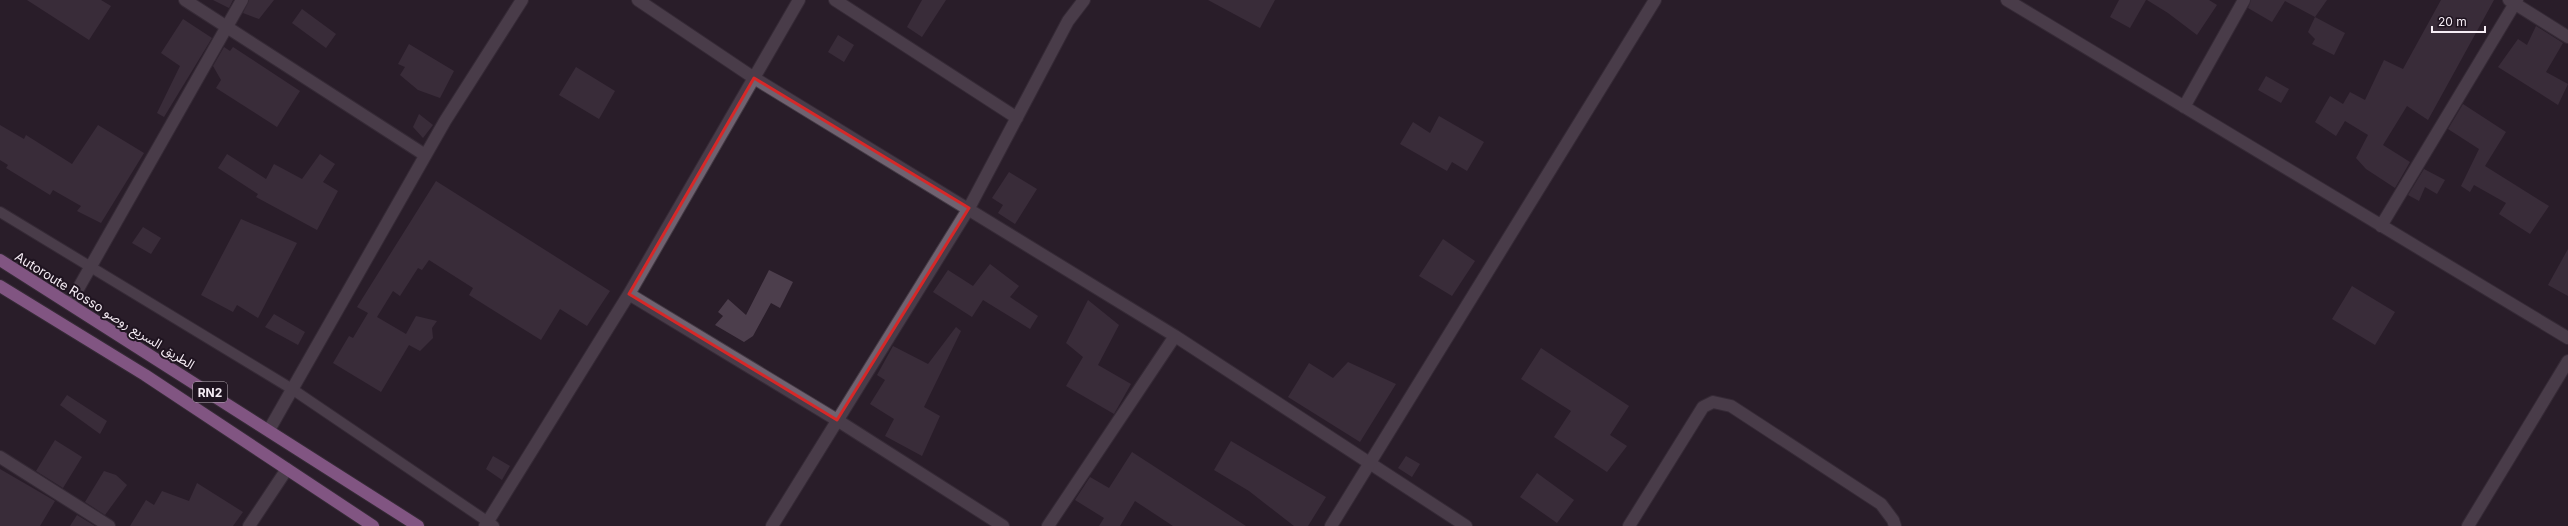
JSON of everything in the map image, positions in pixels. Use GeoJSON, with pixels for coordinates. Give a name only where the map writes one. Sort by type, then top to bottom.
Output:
{"type":"FeatureCollection","features":[{"type":"Feature","properties":{"kind":"highway","name":"Autoroute Rosso الطريق السريع روصو"},"geometry":{"type":"LineString","coordinates":[[0,260],[70,303],[418,526]]}},
{"type":"Feature","properties":{"kind":"highway","name":"RN2"},"geometry":{"type":"LineString","coordinates":[[0,286],[145,375],[373,526]]}},
{"type":"Feature","properties":{"kind":"street"},"geometry":{"type":"LineString","coordinates":[[185,0],[425,155]]}},
{"type":"Feature","properties":{"kind":"street"},"geometry":{"type":"LineString","coordinates":[[70,303],[242,0]]}},
{"type":"Feature","properties":{"kind":"street"},"geometry":{"type":"LineString","coordinates":[[269,430],[425,155],[522,0]]}},
{"type":"Feature","properties":{"kind":"street"},"geometry":{"type":"LineString","coordinates":[[638,0],[754,78],[969,208],[1176,336],[1466,526]]}},
{"type":"Feature","properties":{"kind":"street"},"geometry":{"type":"LineString","coordinates":[[489,525],[629,294],[799,0]]}},
{"type":"Feature","properties":{"kind":"street"},"geometry":{"type":"LineString","coordinates":[[834,0],[1017,118]]}},
{"type":"Feature","properties":{"kind":"street"},"geometry":{"type":"LineString","coordinates":[[772,526],[969,208],[1068,21],[1084,0]]}},
{"type":"Feature","properties":{"kind":"street"},"geometry":{"type":"LineString","coordinates":[[1331,526],[1655,0]]}},
{"type":"Feature","properties":{"kind":"street"},"geometry":{"type":"LineString","coordinates":[[2007,0],[2568,338]]}},
{"type":"Feature","properties":{"kind":"street"},"geometry":{"type":"LineString","coordinates":[[2184,107],[2244,0]]}},
{"type":"Feature","properties":{"kind":"street"},"geometry":{"type":"LineString","coordinates":[[2381,226],[2514,1],[2568,37]]}},
{"type":"Feature","properties":{"kind":"street"},"geometry":{"type":"LineString","coordinates":[[629,294],[837,420],[1003,526]]}},
{"type":"Feature","properties":{"kind":"street"},"geometry":{"type":"LineString","coordinates":[[1048,526],[1176,336]]}},
{"type":"Feature","properties":{"kind":"street"},"geometry":{"type":"LineString","coordinates":[[2468,526],[2568,361]]}},
{"type":"Feature","properties":{"kind":"street"},"geometry":{"type":"LineString","coordinates":[[1629,526],[1703,407],[1713,402],[1732,406],[1881,504],[1893,520],[1895,526]]}},
{"type":"Feature","properties":{"kind":"street"},"geometry":{"type":"LineString","coordinates":[[0,457],[109,526]]}},
{"type":"Feature","properties":{"kind":"street"},"geometry":{"type":"LineString","coordinates":[[249,526],[286,469]]}},
{"type":"Feature","properties":{"kind":"lane"},"geometry":{"type":"LineString","coordinates":[[0,212],[292,390],[489,525]]}},
{"type":"Feature","properties":{"kind":"highlighted area"},"geometry":{"type":"Polygon","coordinates":[[[754,78],[969,208],[837,420],[629,294],[754,78]]]}},
{"type":"Feature","properties":{"kind":"building"},"geometry":{"type":"Polygon","coordinates":[[[27,0],[101,0],[111,6],[89,40],[27,0]]]}},
{"type":"Feature","properties":{"kind":"building"},"geometry":{"type":"Polygon","coordinates":[[[213,0],[233,0],[229,8],[213,0]]]}},
{"type":"Feature","properties":{"kind":"building"},"geometry":{"type":"Polygon","coordinates":[[[249,0],[274,0],[259,19],[243,13],[249,0]]]}},
{"type":"Feature","properties":{"kind":"building"},"geometry":{"type":"Polygon","coordinates":[[[922,0],[946,0],[922,37],[907,27],[922,0]]]}},
{"type":"Feature","properties":{"kind":"building"},"geometry":{"type":"Polygon","coordinates":[[[1208,0],[1275,0],[1260,28],[1208,0]]]}},
{"type":"Feature","properties":{"kind":"building"},"geometry":{"type":"Polygon","coordinates":[[[2119,0],[2146,0],[2130,28],[2110,17],[2119,0]]]}},
{"type":"Feature","properties":{"kind":"building"},"geometry":{"type":"Polygon","coordinates":[[[2147,0],[2209,0],[2217,5],[2197,35],[2168,13],[2147,0]]]}},
{"type":"Feature","properties":{"kind":"building"},"geometry":{"type":"Polygon","coordinates":[[[2251,0],[2327,0],[2315,17],[2285,1],[2272,22],[2248,8],[2251,0]]]}},
{"type":"Feature","properties":{"kind":"building"},"geometry":{"type":"Polygon","coordinates":[[[2441,0],[2494,0],[2428,120],[2407,106],[2383,145],[2410,162],[2395,188],[2366,169],[2356,158],[2368,135],[2345,121],[2336,136],[2315,122],[2330,96],[2343,104],[2350,92],[2365,100],[2384,60],[2403,69],[2441,0]]]}},
{"type":"Feature","properties":{"kind":"building"},"geometry":{"type":"Polygon","coordinates":[[[302,9],[336,34],[326,48],[292,23],[302,9]]]}},
{"type":"Feature","properties":{"kind":"building"},"geometry":{"type":"Polygon","coordinates":[[[2315,17],[2345,33],[2334,55],[2312,44],[2315,39],[2308,32],[2315,17]]]}},
{"type":"Feature","properties":{"kind":"building"},"geometry":{"type":"Polygon","coordinates":[[[183,19],[212,38],[164,117],[157,113],[180,66],[161,53],[183,19]]]}},
{"type":"Feature","properties":{"kind":"building"},"geometry":{"type":"Polygon","coordinates":[[[2536,26],[2563,43],[2546,72],[2568,84],[2558,105],[2498,67],[2518,39],[2527,45],[2536,26]]]}},
{"type":"Feature","properties":{"kind":"building"},"geometry":{"type":"Polygon","coordinates":[[[838,35],[854,45],[844,62],[828,52],[838,35]]]}},
{"type":"Feature","properties":{"kind":"building"},"geometry":{"type":"Polygon","coordinates":[[[409,44],[454,71],[440,98],[418,90],[400,75],[405,67],[398,64],[409,44]]]}},
{"type":"Feature","properties":{"kind":"building"},"geometry":{"type":"Polygon","coordinates":[[[224,47],[230,51],[233,47],[300,91],[277,127],[216,88],[221,80],[213,66],[224,47]]]}},
{"type":"Feature","properties":{"kind":"building"},"geometry":{"type":"Polygon","coordinates":[[[576,67],[615,91],[599,119],[559,95],[576,67]]]}},
{"type":"Feature","properties":{"kind":"building"},"geometry":{"type":"Polygon","coordinates":[[[2266,76],[2289,89],[2281,103],[2258,90],[2266,76]]]}},
{"type":"Feature","properties":{"kind":"building"},"geometry":{"type":"Polygon","coordinates":[[[2463,104],[2506,132],[2485,166],[2549,206],[2530,234],[2499,214],[2506,203],[2474,185],[2470,192],[2461,186],[2479,149],[2448,129],[2463,104]]]}},
{"type":"Feature","properties":{"kind":"building"},"geometry":{"type":"Polygon","coordinates":[[[419,114],[433,125],[423,138],[413,127],[419,114]]]}},
{"type":"Feature","properties":{"kind":"building"},"geometry":{"type":"Polygon","coordinates":[[[1439,116],[1484,142],[1467,171],[1452,162],[1447,171],[1400,144],[1413,122],[1430,133],[1439,116]]]}},
{"type":"Feature","properties":{"kind":"building"},"geometry":{"type":"Polygon","coordinates":[[[0,125],[24,139],[26,135],[72,164],[98,125],[144,153],[101,223],[77,211],[81,206],[53,190],[50,195],[6,168],[8,165],[0,160],[0,125]]]}},
{"type":"Feature","properties":{"kind":"building"},"geometry":{"type":"Polygon","coordinates":[[[227,154],[266,179],[274,164],[302,179],[320,154],[335,164],[323,182],[338,191],[317,230],[256,197],[258,194],[218,168],[227,154]]]}},
{"type":"Feature","properties":{"kind":"building"},"geometry":{"type":"Polygon","coordinates":[[[2424,169],[2445,180],[2437,194],[2425,187],[2419,201],[2408,195],[2424,169]]]}},
{"type":"Feature","properties":{"kind":"building"},"geometry":{"type":"Polygon","coordinates":[[[1009,172],[1037,189],[1015,224],[998,213],[1003,205],[992,198],[1009,172]]]}},
{"type":"Feature","properties":{"kind":"building"},"geometry":{"type":"Polygon","coordinates":[[[436,181],[610,291],[587,326],[560,309],[541,340],[469,295],[473,288],[429,260],[422,270],[418,268],[400,296],[393,291],[377,317],[406,334],[416,316],[437,321],[432,328],[433,338],[420,351],[409,345],[381,392],[333,363],[349,336],[353,338],[368,313],[357,307],[436,181]]]}},
{"type":"Feature","properties":{"kind":"building"},"geometry":{"type":"Polygon","coordinates":[[[241,219],[297,243],[258,318],[237,305],[233,312],[201,295],[241,219]]]}},
{"type":"Feature","properties":{"kind":"building"},"geometry":{"type":"Polygon","coordinates":[[[143,227],[161,238],[151,254],[132,243],[143,227]]]}},
{"type":"Feature","properties":{"kind":"building"},"geometry":{"type":"Polygon","coordinates":[[[1443,239],[1475,261],[1452,296],[1419,276],[1443,239]]]}},
{"type":"Feature","properties":{"kind":"building"},"geometry":{"type":"Polygon","coordinates":[[[2568,249],[2568,296],[2548,285],[2568,249]]]}},
{"type":"Feature","properties":{"kind":"building"},"geometry":{"type":"Polygon","coordinates":[[[990,264],[1019,286],[1010,297],[1038,316],[1030,329],[983,300],[972,317],[933,292],[948,270],[973,286],[990,264]]]}},
{"type":"Feature","properties":{"kind":"building"},"geometry":{"type":"Polygon","coordinates":[[[769,270],[793,282],[780,308],[771,303],[753,336],[744,342],[715,325],[723,316],[718,312],[728,299],[746,315],[769,270]]]}},
{"type":"Feature","properties":{"kind":"building"},"geometry":{"type":"Polygon","coordinates":[[[2352,286],[2395,312],[2375,345],[2332,319],[2352,286]]]}},
{"type":"Feature","properties":{"kind":"building"},"geometry":{"type":"Polygon","coordinates":[[[1088,300],[1119,325],[1098,365],[1131,384],[1114,414],[1066,386],[1083,357],[1066,343],[1088,300]]]}},
{"type":"Feature","properties":{"kind":"building"},"geometry":{"type":"Polygon","coordinates":[[[274,314],[305,332],[298,345],[265,327],[274,314]]]}},
{"type":"Feature","properties":{"kind":"building"},"geometry":{"type":"Polygon","coordinates":[[[956,327],[961,331],[924,407],[940,416],[922,456],[885,436],[894,419],[870,404],[885,380],[877,375],[893,346],[928,364],[956,327]]]}},
{"type":"Feature","properties":{"kind":"building"},"geometry":{"type":"Polygon","coordinates":[[[1541,348],[1629,406],[1610,435],[1627,446],[1607,472],[1554,437],[1571,411],[1521,379],[1541,348]]]}},
{"type":"Feature","properties":{"kind":"building"},"geometry":{"type":"Polygon","coordinates":[[[1348,362],[1396,384],[1360,442],[1288,397],[1309,363],[1333,378],[1348,362]]]}},
{"type":"Feature","properties":{"kind":"building"},"geometry":{"type":"Polygon","coordinates":[[[67,395],[107,421],[100,434],[60,405],[67,395]]]}},
{"type":"Feature","properties":{"kind":"building"},"geometry":{"type":"Polygon","coordinates":[[[55,440],[82,457],[63,488],[36,471],[55,440]]]}},
{"type":"Feature","properties":{"kind":"building"},"geometry":{"type":"Polygon","coordinates":[[[1231,441],[1326,497],[1308,526],[1294,526],[1249,491],[1214,470],[1231,441]]]}},
{"type":"Feature","properties":{"kind":"building"},"geometry":{"type":"Polygon","coordinates":[[[1132,452],[1246,526],[1173,526],[1135,501],[1120,526],[1099,526],[1104,518],[1075,500],[1090,477],[1109,488],[1132,452]]]}},
{"type":"Feature","properties":{"kind":"building"},"geometry":{"type":"Polygon","coordinates":[[[493,456],[510,466],[502,480],[486,469],[493,456]]]}},
{"type":"Feature","properties":{"kind":"building"},"geometry":{"type":"Polygon","coordinates":[[[1406,456],[1420,464],[1412,477],[1398,468],[1406,456]]]}},
{"type":"Feature","properties":{"kind":"building"},"geometry":{"type":"Polygon","coordinates":[[[0,469],[55,501],[40,526],[0,526],[0,469]]]}},
{"type":"Feature","properties":{"kind":"building"},"geometry":{"type":"Polygon","coordinates":[[[104,471],[116,475],[127,485],[105,515],[85,502],[104,471]]]}},
{"type":"Feature","properties":{"kind":"building"},"geometry":{"type":"Polygon","coordinates":[[[1537,473],[1574,500],[1557,523],[1520,497],[1537,473]]]}},
{"type":"Feature","properties":{"kind":"building"},"geometry":{"type":"Polygon","coordinates":[[[197,483],[243,512],[233,526],[130,526],[146,500],[154,505],[162,491],[189,501],[197,483]]]}},
{"type":"Feature","properties":{"kind":"building"},"geometry":{"type":"Polygon","coordinates":[[[77,515],[95,526],[70,526],[77,515]]]}}]}
